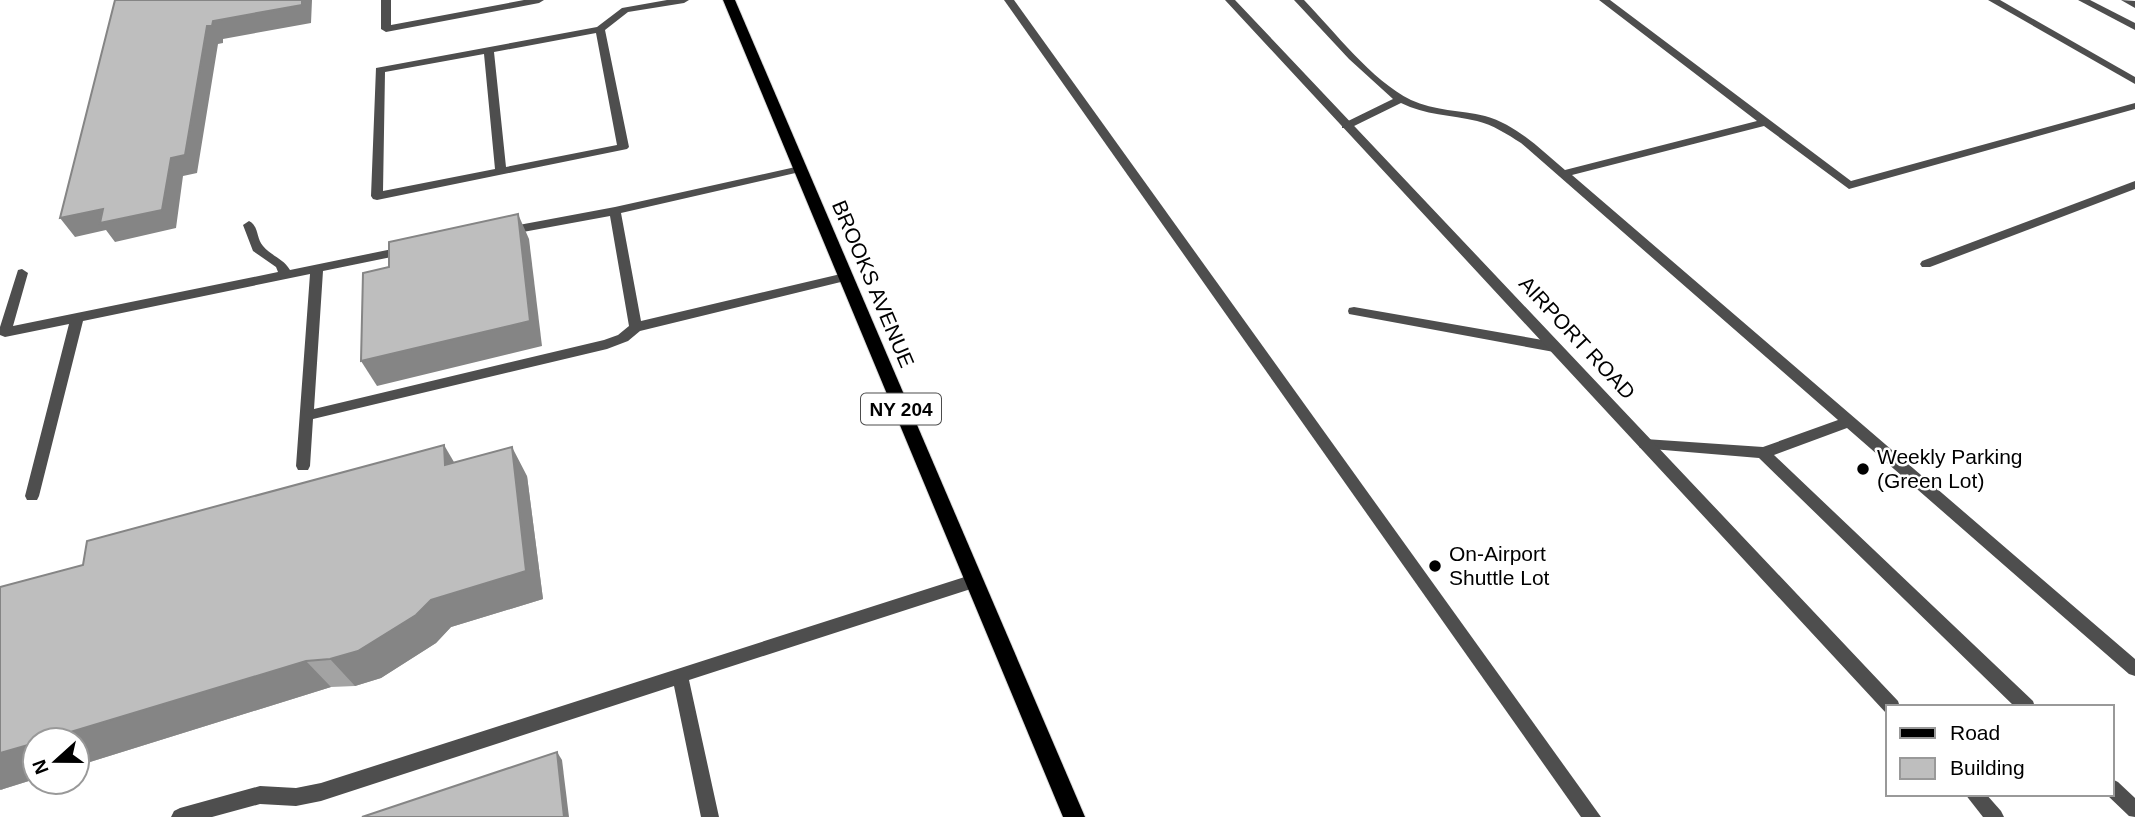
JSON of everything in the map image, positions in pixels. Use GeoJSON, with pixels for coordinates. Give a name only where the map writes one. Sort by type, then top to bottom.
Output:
{"type":"FeatureCollection","features":[{"type":"Feature","properties":{"kind":"main road","name":"BROOKS AVENUE"},"geometry":{"type":"LineString","coordinates":[[729,0],[1074,817]]}},
{"type":"Feature","properties":{"kind":"street"},"geometry":{"type":"LineString","coordinates":[[386,0],[386,29],[539,0]]}},
{"type":"Feature","properties":{"kind":"street"},"geometry":{"type":"LineString","coordinates":[[600,29],[623,147],[377,196],[380,69],[600,29],[625,10],[684,0]]}},
{"type":"Feature","properties":{"kind":"street"},"geometry":{"type":"LineString","coordinates":[[1009,0],[1592,817]]}},
{"type":"Feature","properties":{"kind":"street","name":"AIRPORT ROAD"},"geometry":{"type":"LineString","coordinates":[[1230,0],[1890,705]]}},
{"type":"Feature","properties":{"kind":"street"},"geometry":{"type":"LineString","coordinates":[[1299,0],[1401,99],[1420,107],[1465,113],[1500,124],[1525,141],[2135,669]]}},
{"type":"Feature","properties":{"kind":"street"},"geometry":{"type":"LineString","coordinates":[[1604,0],[1849,186],[2135,106]]}},
{"type":"Feature","properties":{"kind":"street"},"geometry":{"type":"LineString","coordinates":[[1993,0],[2135,81]]}},
{"type":"Feature","properties":{"kind":"street"},"geometry":{"type":"LineString","coordinates":[[2083,0],[2135,27]]}},
{"type":"Feature","properties":{"kind":"street"},"geometry":{"type":"LineString","coordinates":[[2126,0],[2135,5]]}},
{"type":"Feature","properties":{"kind":"street"},"geometry":{"type":"LineString","coordinates":[[489,49],[501,172]]}},
{"type":"Feature","properties":{"kind":"street"},"geometry":{"type":"LineString","coordinates":[[1346,126],[1401,99]]}},
{"type":"Feature","properties":{"kind":"street"},"geometry":{"type":"LineString","coordinates":[[1563,174],[1766,122]]}},
{"type":"Feature","properties":{"kind":"street"},"geometry":{"type":"LineString","coordinates":[[497,232],[614,211],[800,169]]}},
{"type":"Feature","properties":{"kind":"street"},"geometry":{"type":"LineString","coordinates":[[1926,264],[2135,185]]}},
{"type":"Feature","properties":{"kind":"street"},"geometry":{"type":"LineString","coordinates":[[614,211],[636,327]]}},
{"type":"Feature","properties":{"kind":"street"},"geometry":{"type":"LineString","coordinates":[[248,225],[257,248],[281,265],[285,274]]}},
{"type":"Feature","properties":{"kind":"street"},"geometry":{"type":"LineString","coordinates":[[22,273],[5,332],[418,248]]}},
{"type":"Feature","properties":{"kind":"street"},"geometry":{"type":"LineString","coordinates":[[303,466],[317,268]]}},
{"type":"Feature","properties":{"kind":"street"},"geometry":{"type":"LineString","coordinates":[[306,416],[607,344],[623,338],[636,327],[845,277]]}},
{"type":"Feature","properties":{"kind":"street"},"geometry":{"type":"LineString","coordinates":[[1354,311],[1554,347]]}},
{"type":"Feature","properties":{"kind":"street"},"geometry":{"type":"LineString","coordinates":[[32,496],[77,317]]}},
{"type":"Feature","properties":{"kind":"street"},"geometry":{"type":"LineString","coordinates":[[1646,444],[1763,453],[1849,422]]}},
{"type":"Feature","properties":{"kind":"street"},"geometry":{"type":"LineString","coordinates":[[1763,453],[2025,705]]}},
{"type":"Feature","properties":{"kind":"street"},"geometry":{"type":"LineString","coordinates":[[180,817],[260,795],[296,797],[321,792],[974,581]]}},
{"type":"Feature","properties":{"kind":"street"},"geometry":{"type":"LineString","coordinates":[[680,676],[709,817]]}},
{"type":"Feature","properties":{"kind":"street"},"geometry":{"type":"LineString","coordinates":[[2114,790],[2135,810]]}},
{"type":"Feature","properties":{"kind":"street"},"geometry":{"type":"LineString","coordinates":[[1976,796],[1996,817]]}},
{"type":"Feature","properties":{"kind":"building"},"geometry":{"type":"Polygon","coordinates":[[[115,0],[302,0],[302,5],[213,21],[212,26],[207,26],[185,155],[171,158],[162,210],[100,223],[103,209],[60,218],[115,0]]]}},
{"type":"Feature","properties":{"kind":"building"},"geometry":{"type":"Polygon","coordinates":[[[518,214],[530,321],[361,361],[363,273],[389,267],[389,242],[518,214]]]}},
{"type":"Feature","properties":{"kind":"building"},"geometry":{"type":"Polygon","coordinates":[[[444,445],[445,465],[512,447],[526,571],[431,600],[416,615],[358,651],[330,659],[306,661],[90,726],[21,726],[21,747],[0,753],[0,587],[83,565],[87,541],[444,445]]]}},
{"type":"Feature","properties":{"kind":"building"},"geometry":{"type":"Polygon","coordinates":[[[557,752],[564,817],[362,817],[557,752]]]}},
{"type":"Feature","properties":{"kind":"place","name":"Weekly Parking (Green Lot)"},"geometry":{"type":"Point","coordinates":[1863,469]}},
{"type":"Feature","properties":{"kind":"place","name":"On-Airport Shuttle Lot"},"geometry":{"type":"Point","coordinates":[1435,566]}}]}
